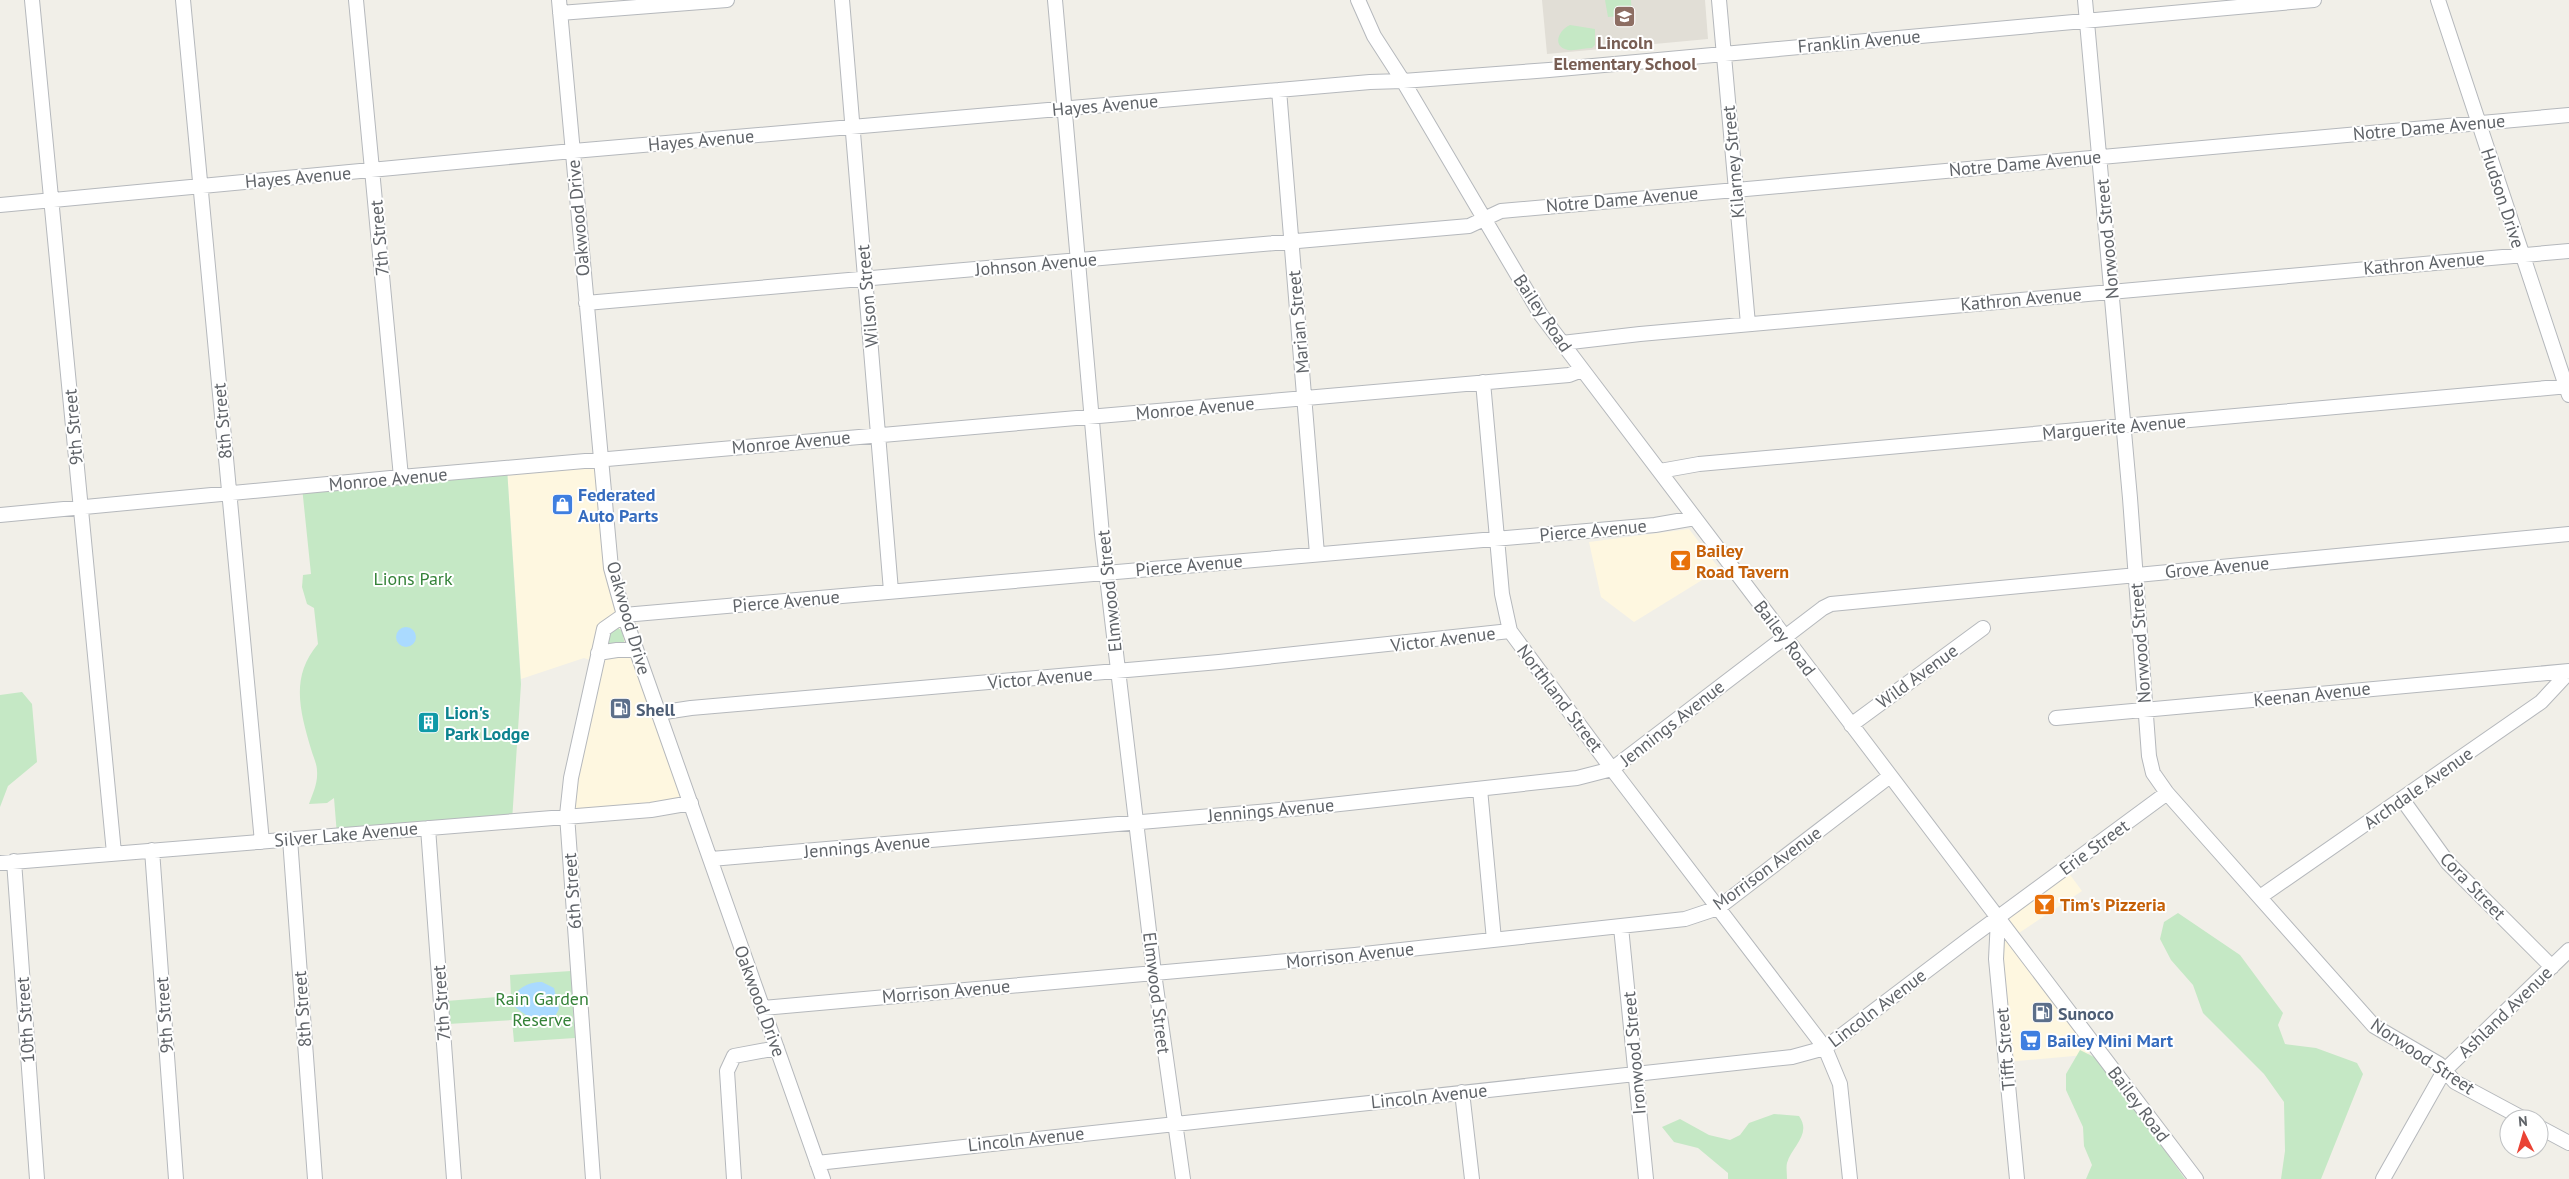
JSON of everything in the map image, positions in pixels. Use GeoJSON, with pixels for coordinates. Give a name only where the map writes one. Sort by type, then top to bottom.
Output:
{"type":"FeatureCollection","features":[{"type":"Feature","properties":{"kind":"street","name":"9th Street"},"geometry":{"type":"LineString","coordinates":[[32,0],[114,853]]}},
{"type":"Feature","properties":{"kind":"street","name":"8th Street"},"geometry":{"type":"LineString","coordinates":[[183,0],[262,842]]}},
{"type":"Feature","properties":{"kind":"street","name":"7th Street"},"geometry":{"type":"LineString","coordinates":[[356,0],[401,477]]}},
{"type":"Feature","properties":{"kind":"street"},"geometry":{"type":"LineString","coordinates":[[559,6],[727,0]]}},
{"type":"Feature","properties":{"kind":"street","name":"Wilson Street"},"geometry":{"type":"LineString","coordinates":[[842,0],[891,591]]}},
{"type":"Feature","properties":{"kind":"street","name":"Elmwood Street"},"geometry":{"type":"LineString","coordinates":[[1055,0],[1091,417],[1117,671],[1154,973],[1183,1179]]}},
{"type":"Feature","properties":{"kind":"street","name":"Bailey Road"},"geometry":{"type":"LineString","coordinates":[[1358,0],[1374,36],[1404,81],[1483,219],[1541,315],[2196,1179]]}},
{"type":"Feature","properties":{"kind":"street","name":"Kilarney Street"},"geometry":{"type":"LineString","coordinates":[[1719,0],[1722,54],[1748,324]]}},
{"type":"Feature","properties":{"kind":"street","name":"Norwood Street"},"geometry":{"type":"LineString","coordinates":[[2085,0],[2136,575],[2150,764],[2157,780],[2166,793],[2374,1026],[2439,1064],[2455,1082],[2505,1109]]}},
{"type":"Feature","properties":{"kind":"street","name":"Franklin Avenue"},"geometry":{"type":"LineString","coordinates":[[1404,81],[2314,0]]}},
{"type":"Feature","properties":{"kind":"street","name":"Hudson Drive"},"geometry":{"type":"LineString","coordinates":[[2438,0],[2568,390]]}},
{"type":"Feature","properties":{"kind":"street","name":"Oakwood Drive"},"geometry":{"type":"LineString","coordinates":[[559,6],[611,568],[636,650],[823,1179]]}},
{"type":"Feature","properties":{"kind":"street","name":"Hayes Avenue"},"geometry":{"type":"LineString","coordinates":[[0,205],[852,126],[1404,81]]}},
{"type":"Feature","properties":{"kind":"street","name":"Marian Street"},"geometry":{"type":"LineString","coordinates":[[1279,90],[1317,554]]}},
{"type":"Feature","properties":{"kind":"street","name":"Notre Dame Avenue"},"geometry":{"type":"LineString","coordinates":[[1483,219],[1501,211],[2569,115]]}},
{"type":"Feature","properties":{"kind":"street","name":"Johnson Avenue"},"geometry":{"type":"LineString","coordinates":[[586,303],[1469,226],[1483,219]]}},
{"type":"Feature","properties":{"kind":"street","name":"Kathron Avenue"},"geometry":{"type":"LineString","coordinates":[[1562,343],[1748,324],[2569,250]]}},
{"type":"Feature","properties":{"kind":"street","name":"Monroe Avenue"},"geometry":{"type":"LineString","coordinates":[[0,516],[401,477],[878,434],[1569,375],[1582,370]]}},
{"type":"Feature","properties":{"kind":"street","name":"Northland Street"},"geometry":{"type":"LineString","coordinates":[[1483,382],[1496,539],[1502,594],[1510,631],[1612,769],[1825,1048],[1840,1084],[1850,1179]]}},
{"type":"Feature","properties":{"kind":"street","name":"Marguerite Avenue"},"geometry":{"type":"LineString","coordinates":[[1660,471],[1699,464],[2123,426],[2568,390]]}},
{"type":"Feature","properties":{"kind":"street","name":"Pierce Avenue"},"geometry":{"type":"LineString","coordinates":[[624,615],[1655,525],[1695,518]]}},
{"type":"Feature","properties":{"kind":"street","name":"Grove Avenue"},"geometry":{"type":"LineString","coordinates":[[1785,636],[1823,608],[1847,601],[2569,534]]}},
{"type":"Feature","properties":{"kind":"street","name":"6th Street"},"geometry":{"type":"LineString","coordinates":[[593,1179],[567,815],[571,778],[604,630],[624,615]]}},
{"type":"Feature","properties":{"kind":"street","name":"Wild Avenue"},"geometry":{"type":"LineString","coordinates":[[1851,725],[1983,628]]}},
{"type":"Feature","properties":{"kind":"street","name":"Victor Avenue"},"geometry":{"type":"LineString","coordinates":[[658,713],[692,708],[1348,650],[1510,631]]}},
{"type":"Feature","properties":{"kind":"street","name":"Jennings Avenue"},"geometry":{"type":"LineString","coordinates":[[710,859],[1303,808],[1577,778],[1612,769],[1785,636]]}},
{"type":"Feature","properties":{"kind":"street"},"geometry":{"type":"LineString","coordinates":[[598,654],[617,650],[636,650]]}},
{"type":"Feature","properties":{"kind":"street","name":"Keenan Avenue"},"geometry":{"type":"LineString","coordinates":[[2056,718],[2569,671]]}},
{"type":"Feature","properties":{"kind":"street","name":"Archdale Avenue"},"geometry":{"type":"LineString","coordinates":[[2260,897],[2541,702],[2569,671]]}},
{"type":"Feature","properties":{"kind":"street","name":"Morrison Avenue"},"geometry":{"type":"LineString","coordinates":[[763,1008],[1355,956],[1685,920],[1718,908],[1890,776]]}},
{"type":"Feature","properties":{"kind":"street"},"geometry":{"type":"LineString","coordinates":[[1480,789],[1494,940]]}},
{"type":"Feature","properties":{"kind":"street","name":"Erie Street"},"geometry":{"type":"LineString","coordinates":[[1998,918],[2166,793]]}},
{"type":"Feature","properties":{"kind":"street","name":"Cora Street"},"geometry":{"type":"LineString","coordinates":[[2402,799],[2448,863],[2552,967]]}},
{"type":"Feature","properties":{"kind":"street","name":"Silver Lake Avenue"},"geometry":{"type":"LineString","coordinates":[[7,862],[567,815],[651,810],[691,804]]}},
{"type":"Feature","properties":{"kind":"street","name":"7th Street"},"geometry":{"type":"LineString","coordinates":[[428,828],[454,1179]]}},
{"type":"Feature","properties":{"kind":"street","name":"8th Street"},"geometry":{"type":"LineString","coordinates":[[290,839],[315,1179]]}},
{"type":"Feature","properties":{"kind":"street","name":"9th Street"},"geometry":{"type":"LineString","coordinates":[[152,850],[176,1179]]}},
{"type":"Feature","properties":{"kind":"street","name":"10th Street"},"geometry":{"type":"LineString","coordinates":[[7,862],[38,1179]]}},
{"type":"Feature","properties":{"kind":"street","name":"Lincoln Avenue"},"geometry":{"type":"LineString","coordinates":[[817,1163],[1792,1056],[1825,1048],[1998,918]]}},
{"type":"Feature","properties":{"kind":"street","name":"Tifft Street"},"geometry":{"type":"LineString","coordinates":[[1998,918],[1996,958],[2017,1179]]}},
{"type":"Feature","properties":{"kind":"street","name":"Ironwood Street"},"geometry":{"type":"LineString","coordinates":[[1621,927],[1646,1179]]}},
{"type":"Feature","properties":{"kind":"street","name":"Ashland Avenue"},"geometry":{"type":"LineString","coordinates":[[2383,1179],[2444,1071],[2569,950]]}},
{"type":"Feature","properties":{"kind":"street"},"geometry":{"type":"LineString","coordinates":[[734,1179],[727,1071],[734,1056],[777,1048]]}},
{"type":"Feature","properties":{"kind":"street"},"geometry":{"type":"LineString","coordinates":[[1462,1092],[1472,1179]]}},
{"type":"Feature","properties":{"kind":"street"},"geometry":{"type":"LineString","coordinates":[[2549,1132],[2569,1143]]}},
{"type":"Feature","properties":{"kind":"shaded area","name":"Lincoln Elementary School"},"geometry":{"type":"Polygon","coordinates":[[[1542,0],[1705,0],[1708,39],[1547,54],[1542,0]]]}},
{"type":"Feature","properties":{"kind":"shaded area"},"geometry":{"type":"Polygon","coordinates":[[[601,459],[611,568],[691,803],[567,815],[596,662],[584,658],[521,679],[507,468],[601,459]]]}},
{"type":"Feature","properties":{"kind":"shaded area"},"geometry":{"type":"Polygon","coordinates":[[[1689,529],[1718,567],[1707,577],[1634,622],[1601,597],[1589,542],[1689,529]]]}},
{"type":"Feature","properties":{"kind":"shaded area"},"geometry":{"type":"Polygon","coordinates":[[[2065,868],[2082,891],[2013,937],[2097,1049],[2085,1055],[2006,1062],[1998,919],[2065,868]]]}},
{"type":"Feature","properties":{"kind":"green space"},"geometry":{"type":"Polygon","coordinates":[[[1605,0],[1631,0],[1632,15],[1608,17],[1605,0]]]}},
{"type":"Feature","properties":{"kind":"green space"},"geometry":{"type":"Polygon","coordinates":[[[1570,25],[1595,29],[1595,45],[1592,48],[1574,50],[1563,48],[1558,42],[1558,38],[1563,30],[1570,25]]]}},
{"type":"Feature","properties":{"kind":"green space","name":"Lions Park"},"geometry":{"type":"Polygon","coordinates":[[[507,468],[521,684],[512,821],[337,835],[334,798],[327,803],[309,804],[316,784],[317,768],[307,735],[300,695],[304,669],[309,656],[318,644],[314,608],[307,604],[302,587],[303,575],[311,574],[302,487],[507,468]]]}},
{"type":"Feature","properties":{"kind":"green space"},"geometry":{"type":"Polygon","coordinates":[[[617,627],[622,631],[625,645],[607,646],[610,630],[617,627]]]}},
{"type":"Feature","properties":{"kind":"green space"},"geometry":{"type":"Polygon","coordinates":[[[22,692],[32,704],[37,762],[8,786],[0,807],[0,695],[22,692]]]}},
{"type":"Feature","properties":{"kind":"green space"},"geometry":{"type":"Polygon","coordinates":[[[2178,913],[2240,955],[2283,1013],[2278,1025],[2285,1044],[2316,1048],[2357,1063],[2363,1074],[2321,1179],[2281,1179],[2285,1151],[2284,1102],[2264,1074],[2203,1013],[2193,985],[2171,960],[2160,939],[2164,922],[2178,913]]]}},
{"type":"Feature","properties":{"kind":"green space","name":"Rain Garden Reserve"},"geometry":{"type":"Polygon","coordinates":[[[571,971],[575,1038],[514,1042],[512,1020],[448,1024],[446,1001],[511,996],[510,975],[571,971]]]}},
{"type":"Feature","properties":{"kind":"green space"},"geometry":{"type":"Polygon","coordinates":[[[2080,1050],[2102,1061],[2185,1179],[2086,1179],[2092,1165],[2084,1146],[2083,1127],[2066,1090],[2066,1074],[2080,1050]]]}},
{"type":"Feature","properties":{"kind":"green space"},"geometry":{"type":"Polygon","coordinates":[[[1774,1114],[1799,1116],[1802,1122],[1803,1129],[1800,1140],[1787,1163],[1787,1179],[1728,1179],[1728,1173],[1698,1148],[1674,1142],[1662,1127],[1680,1119],[1709,1135],[1730,1140],[1740,1135],[1749,1123],[1774,1114]]]}},
{"type":"Feature","properties":{"kind":"water"},"geometry":{"type":"Polygon","coordinates":[[[406,627],[413,630],[416,637],[413,644],[406,647],[399,644],[396,637],[399,630],[406,627]]]}},
{"type":"Feature","properties":{"kind":"water"},"geometry":{"type":"Polygon","coordinates":[[[542,982],[554,988],[559,1009],[553,1020],[540,1025],[512,1005],[518,991],[532,983],[542,982]]]}},
{"type":"Feature","properties":{"kind":"place","name":"Lincoln Elementary School"},"geometry":{"type":"Point","coordinates":[1625,17]}},
{"type":"Feature","properties":{"kind":"place","name":"Federated Auto Parts"},"geometry":{"type":"Point","coordinates":[562,504]}},
{"type":"Feature","properties":{"kind":"place","name":"Bailey Road Tavern"},"geometry":{"type":"Point","coordinates":[1680,560]}},
{"type":"Feature","properties":{"kind":"place","name":"Shell"},"geometry":{"type":"Point","coordinates":[620,709]}},
{"type":"Feature","properties":{"kind":"place","name":"Lion's Park Lodge"},"geometry":{"type":"Point","coordinates":[429,722]}},
{"type":"Feature","properties":{"kind":"place","name":"Tim's Pizzeria"},"geometry":{"type":"Point","coordinates":[2044,904]}},
{"type":"Feature","properties":{"kind":"place","name":"Sunoco"},"geometry":{"type":"Point","coordinates":[2042,1013]}},
{"type":"Feature","properties":{"kind":"place","name":"Bailey Mini Mart"},"geometry":{"type":"Point","coordinates":[2031,1040]}}]}
